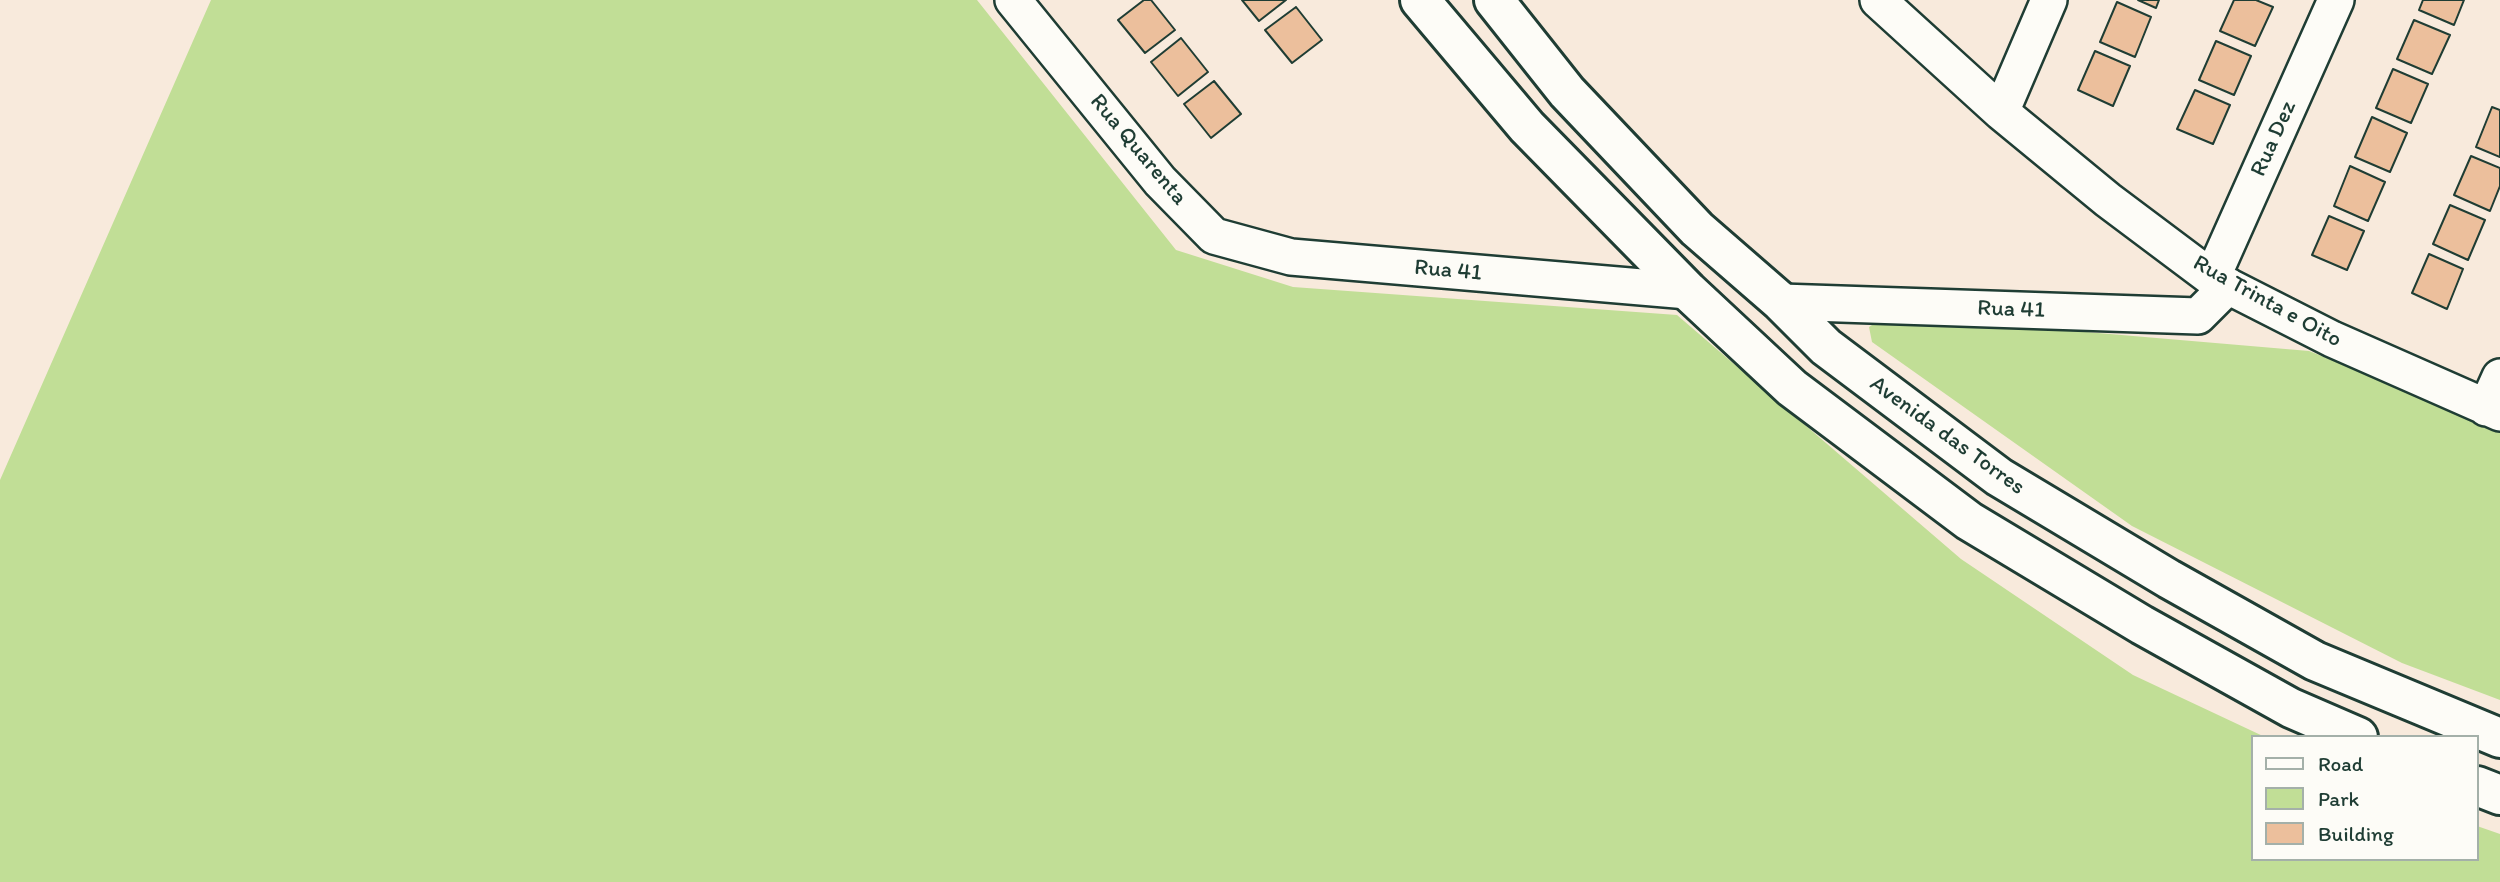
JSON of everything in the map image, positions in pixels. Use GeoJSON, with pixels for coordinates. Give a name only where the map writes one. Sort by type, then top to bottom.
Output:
{"type":"FeatureCollection","features":[{"type":"Feature","properties":{"kind":"main road"},"geometry":{"type":"LineString","coordinates":[[1420,0],[1527,127],[1688,291],[1792,388],[1969,522],[2141,625],[2245,683],[2291,708],[2353,735]]}},
{"type":"Feature","properties":{"kind":"main road","name":"Avenida das Torres"},"geometry":{"type":"LineString","coordinates":[[1494,0],[1567,92],[1697,229],[1781,302],[1826,347],[2010,484],[2169,579],[2315,661],[2500,738]]}},
{"type":"Feature","properties":{"kind":"main road"},"geometry":{"type":"LineString","coordinates":[[2479,787],[2500,795]]}},
{"type":"Feature","properties":{"kind":"street","name":"Rua Quarenta"},"geometry":{"type":"LineString","coordinates":[[1013,0],[1160,181],[1214,236],[1291,257]]}},
{"type":"Feature","properties":{"kind":"street","name":"Rua Trinta e Oito"},"geometry":{"type":"LineString","coordinates":[[1878,0],[2001,112],[2108,200],[2220,282],[2332,339],[2495,399]]}},
{"type":"Feature","properties":{"kind":"street"},"geometry":{"type":"LineString","coordinates":[[2001,112],[2049,0]]}},
{"type":"Feature","properties":{"kind":"street","name":"Rua Dez"},"geometry":{"type":"LineString","coordinates":[[2220,282],[2336,0]]}},
{"type":"Feature","properties":{"kind":"street","name":"Rua 41"},"geometry":{"type":"LineString","coordinates":[[1291,257],[1688,291]]}},
{"type":"Feature","properties":{"kind":"street","name":"Rua 41"},"geometry":{"type":"LineString","coordinates":[[1781,302],[2198,316],[2220,282]]}},
{"type":"Feature","properties":{"kind":"green space"},"geometry":{"type":"Polygon","coordinates":[[[211,0],[977,0],[1176,250],[1293,287],[1677,315],[1961,559],[2133,675],[2261,735],[2252,735],[2252,861],[2479,861],[2479,827],[2500,834],[2500,882],[0,882],[0,480],[211,0]]]}},
{"type":"Feature","properties":{"kind":"green space"},"geometry":{"type":"Polygon","coordinates":[[[1887,315],[2309,351],[2500,426],[2500,700],[2402,663],[2132,526],[1872,342],[1869,327],[1887,315]]]}},
{"type":"Feature","properties":{"kind":"building"},"geometry":{"type":"Polygon","coordinates":[[[1144,0],[1151,0],[1175,30],[1145,53],[1118,20],[1144,0]]]}},
{"type":"Feature","properties":{"kind":"building"},"geometry":{"type":"Polygon","coordinates":[[[1242,0],[1286,0],[1259,21],[1242,0]]]}},
{"type":"Feature","properties":{"kind":"building"},"geometry":{"type":"Polygon","coordinates":[[[2138,0],[2159,0],[2156,8],[2138,0]]]}},
{"type":"Feature","properties":{"kind":"building"},"geometry":{"type":"Polygon","coordinates":[[[2234,0],[2256,0],[2273,7],[2255,46],[2220,31],[2234,0]]]}},
{"type":"Feature","properties":{"kind":"building"},"geometry":{"type":"Polygon","coordinates":[[[2423,0],[2464,0],[2454,25],[2419,10],[2423,0]]]}},
{"type":"Feature","properties":{"kind":"building"},"geometry":{"type":"Polygon","coordinates":[[[2117,2],[2151,17],[2135,57],[2100,42],[2117,2]]]}},
{"type":"Feature","properties":{"kind":"building"},"geometry":{"type":"Polygon","coordinates":[[[1296,7],[1322,40],[1292,63],[1265,30],[1296,7]]]}},
{"type":"Feature","properties":{"kind":"building"},"geometry":{"type":"Polygon","coordinates":[[[2414,20],[2450,35],[2432,74],[2397,59],[2414,20]]]}},
{"type":"Feature","properties":{"kind":"building"},"geometry":{"type":"Polygon","coordinates":[[[1181,38],[1208,72],[1178,96],[1151,62],[1181,38]]]}},
{"type":"Feature","properties":{"kind":"building"},"geometry":{"type":"Polygon","coordinates":[[[2216,41],[2251,56],[2234,95],[2199,80],[2216,41]]]}},
{"type":"Feature","properties":{"kind":"building"},"geometry":{"type":"Polygon","coordinates":[[[2095,51],[2130,66],[2113,106],[2078,90],[2095,51]]]}},
{"type":"Feature","properties":{"kind":"building"},"geometry":{"type":"Polygon","coordinates":[[[2393,69],[2428,84],[2411,123],[2376,108],[2393,69]]]}},
{"type":"Feature","properties":{"kind":"building"},"geometry":{"type":"Polygon","coordinates":[[[1214,81],[1241,114],[1211,138],[1184,104],[1214,81]]]}},
{"type":"Feature","properties":{"kind":"building"},"geometry":{"type":"Polygon","coordinates":[[[2195,90],[2230,105],[2213,144],[2177,129],[2195,90]]]}},
{"type":"Feature","properties":{"kind":"building"},"geometry":{"type":"Polygon","coordinates":[[[2492,107],[2500,110],[2500,157],[2476,147],[2492,107]]]}},
{"type":"Feature","properties":{"kind":"building"},"geometry":{"type":"Polygon","coordinates":[[[2372,117],[2407,133],[2390,172],[2355,157],[2372,117]]]}},
{"type":"Feature","properties":{"kind":"building"},"geometry":{"type":"Polygon","coordinates":[[[2471,156],[2500,168],[2500,186],[2490,211],[2454,195],[2471,156]]]}},
{"type":"Feature","properties":{"kind":"building"},"geometry":{"type":"Polygon","coordinates":[[[2350,166],[2385,182],[2368,221],[2334,206],[2350,166]]]}},
{"type":"Feature","properties":{"kind":"building"},"geometry":{"type":"Polygon","coordinates":[[[2450,205],[2485,220],[2468,260],[2433,244],[2450,205]]]}},
{"type":"Feature","properties":{"kind":"building"},"geometry":{"type":"Polygon","coordinates":[[[2329,216],[2364,231],[2347,270],[2312,255],[2329,216]]]}},
{"type":"Feature","properties":{"kind":"building"},"geometry":{"type":"Polygon","coordinates":[[[2429,254],[2463,269],[2447,309],[2412,293],[2429,254]]]}}]}
